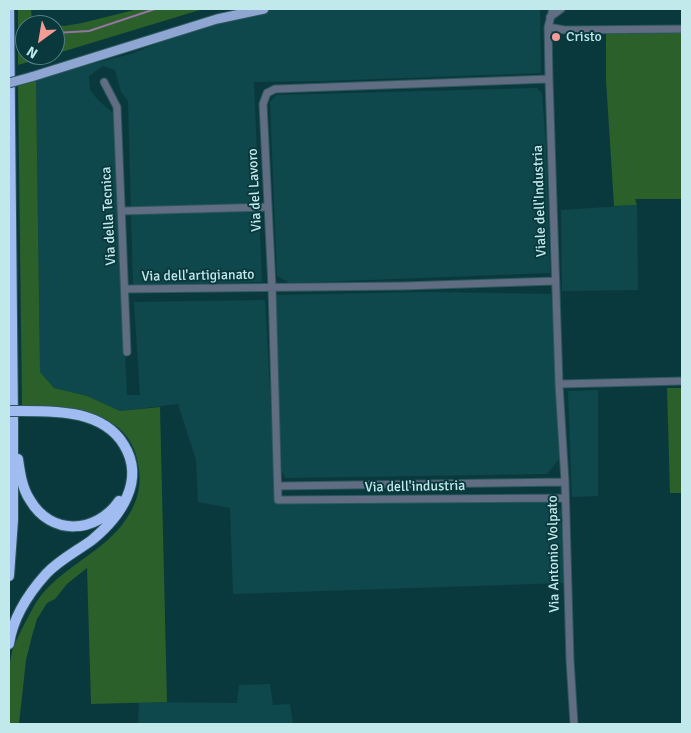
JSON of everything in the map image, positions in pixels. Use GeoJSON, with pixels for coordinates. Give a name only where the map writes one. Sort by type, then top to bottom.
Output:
{"type":"FeatureCollection","features":[{"type":"Feature","properties":{"kind":"highway"},"geometry":{"type":"LineString","coordinates":[[9,9],[16,417],[19,466],[29,499],[37,510],[53,522],[73,526],[89,524],[108,514],[119,501],[127,479],[126,462],[114,440],[96,426],[80,420],[57,417],[16,417],[9,411]]}},
{"type":"Feature","properties":{"kind":"highway"},"geometry":{"type":"LineString","coordinates":[[9,644],[11,632],[18,614],[46,573],[66,556],[91,540],[114,518],[126,501],[133,475],[130,459],[122,440],[101,423],[71,413],[16,417]]}},
{"type":"Feature","properties":{"kind":"highway"},"geometry":{"type":"LineString","coordinates":[[9,576],[13,520],[16,417]]}},
{"type":"Feature","properties":{"kind":"main road"},"geometry":{"type":"LineString","coordinates":[[9,78],[87,59],[217,19],[264,9]]}},
{"type":"Feature","properties":{"kind":"main road"},"geometry":{"type":"LineString","coordinates":[[9,83],[31,74]]}},
{"type":"Feature","properties":{"kind":"street","name":"Viale dell'Industria"},"geometry":{"type":"LineString","coordinates":[[553,9],[548,27],[559,384]]}},
{"type":"Feature","properties":{"kind":"street"},"geometry":{"type":"LineString","coordinates":[[550,18],[561,9]]}},
{"type":"Feature","properties":{"kind":"street"},"geometry":{"type":"LineString","coordinates":[[548,27],[565,30],[682,29]]}},
{"type":"Feature","properties":{"kind":"street","name":"Via del Lavoro"},"geometry":{"type":"LineString","coordinates":[[272,287],[263,104],[267,93],[275,89],[549,79]]}},
{"type":"Feature","properties":{"kind":"street","name":"Via della Tecnica"},"geometry":{"type":"LineString","coordinates":[[104,82],[117,107],[127,352]]}},
{"type":"Feature","properties":{"kind":"street"},"geometry":{"type":"LineString","coordinates":[[122,211],[268,207]]}},
{"type":"Feature","properties":{"kind":"street"},"geometry":{"type":"LineString","coordinates":[[278,486],[272,287],[403,286],[555,281]]}},
{"type":"Feature","properties":{"kind":"street","name":"Via dell'artigianato"},"geometry":{"type":"LineString","coordinates":[[125,289],[272,287]]}},
{"type":"Feature","properties":{"kind":"street"},"geometry":{"type":"LineString","coordinates":[[559,384],[682,381]]}},
{"type":"Feature","properties":{"kind":"street","name":"Via Antonio Volpato"},"geometry":{"type":"LineString","coordinates":[[559,384],[565,482],[570,660],[574,724]]}},
{"type":"Feature","properties":{"kind":"street","name":"Via dell'industria"},"geometry":{"type":"LineString","coordinates":[[565,482],[278,486],[278,500],[565,498]]}},
{"type":"Feature","properties":{"kind":"street"},"geometry":{"type":"LineString","coordinates":[[295,486],[296,500]]}},
{"type":"Feature","properties":{"kind":"shaded area"},"geometry":{"type":"Polygon","coordinates":[[[259,9],[540,9],[541,73],[254,82],[262,282],[133,285],[128,101],[121,92],[115,70],[103,66],[89,76],[90,90],[114,114],[127,395],[140,395],[134,302],[265,300],[276,501],[554,502],[561,510],[564,583],[233,594],[230,508],[198,502],[196,460],[178,404],[120,411],[87,396],[54,388],[40,372],[36,78],[131,54],[203,25],[259,9]]]}},
{"type":"Feature","properties":{"kind":"shaded area"},"geometry":{"type":"Polygon","coordinates":[[[537,88],[542,93],[546,147],[550,273],[290,283],[277,276],[270,102],[276,95],[537,88]]]}},
{"type":"Feature","properties":{"kind":"shaded area"},"geometry":{"type":"Polygon","coordinates":[[[637,205],[638,290],[562,291],[561,210],[637,205]]]}},
{"type":"Feature","properties":{"kind":"shaded area"},"geometry":{"type":"Polygon","coordinates":[[[427,292],[551,294],[559,459],[547,474],[285,478],[282,471],[273,295],[427,292]]]}},
{"type":"Feature","properties":{"kind":"shaded area"},"geometry":{"type":"Polygon","coordinates":[[[598,390],[598,496],[572,497],[568,391],[598,390]]]}},
{"type":"Feature","properties":{"kind":"shaded area"},"geometry":{"type":"Polygon","coordinates":[[[270,684],[273,705],[290,704],[293,724],[138,724],[139,702],[237,703],[239,685],[270,684]]]}},
{"type":"Feature","properties":{"kind":"green space"},"geometry":{"type":"Polygon","coordinates":[[[18,9],[31,9],[32,15],[18,15],[18,9]]]}},
{"type":"Feature","properties":{"kind":"green space"},"geometry":{"type":"Polygon","coordinates":[[[138,9],[203,9],[65,51],[65,26],[138,9]]]}},
{"type":"Feature","properties":{"kind":"green space"},"geometry":{"type":"Polygon","coordinates":[[[606,31],[621,34],[682,32],[682,199],[635,199],[637,205],[614,206],[606,80],[606,31]]]}},
{"type":"Feature","properties":{"kind":"green space"},"geometry":{"type":"Polygon","coordinates":[[[36,78],[40,372],[54,388],[87,396],[120,411],[160,407],[167,702],[91,704],[87,568],[67,584],[55,599],[47,603],[37,619],[26,660],[19,724],[9,724],[10,660],[31,612],[37,601],[56,580],[102,545],[122,525],[134,505],[140,477],[134,449],[125,434],[112,423],[96,415],[78,411],[22,406],[18,82],[36,78]]]}},
{"type":"Feature","properties":{"kind":"green space"},"geometry":{"type":"Polygon","coordinates":[[[667,388],[682,388],[682,493],[670,493],[667,388]]]}},
{"type":"Feature","properties":{"kind":"waterway"},"geometry":{"type":"LineString","coordinates":[[65,32],[89,31],[155,9]]}},
{"type":"Feature","properties":{"kind":"place","name":"Cristo"},"geometry":{"type":"Point","coordinates":[556,37]}}]}
